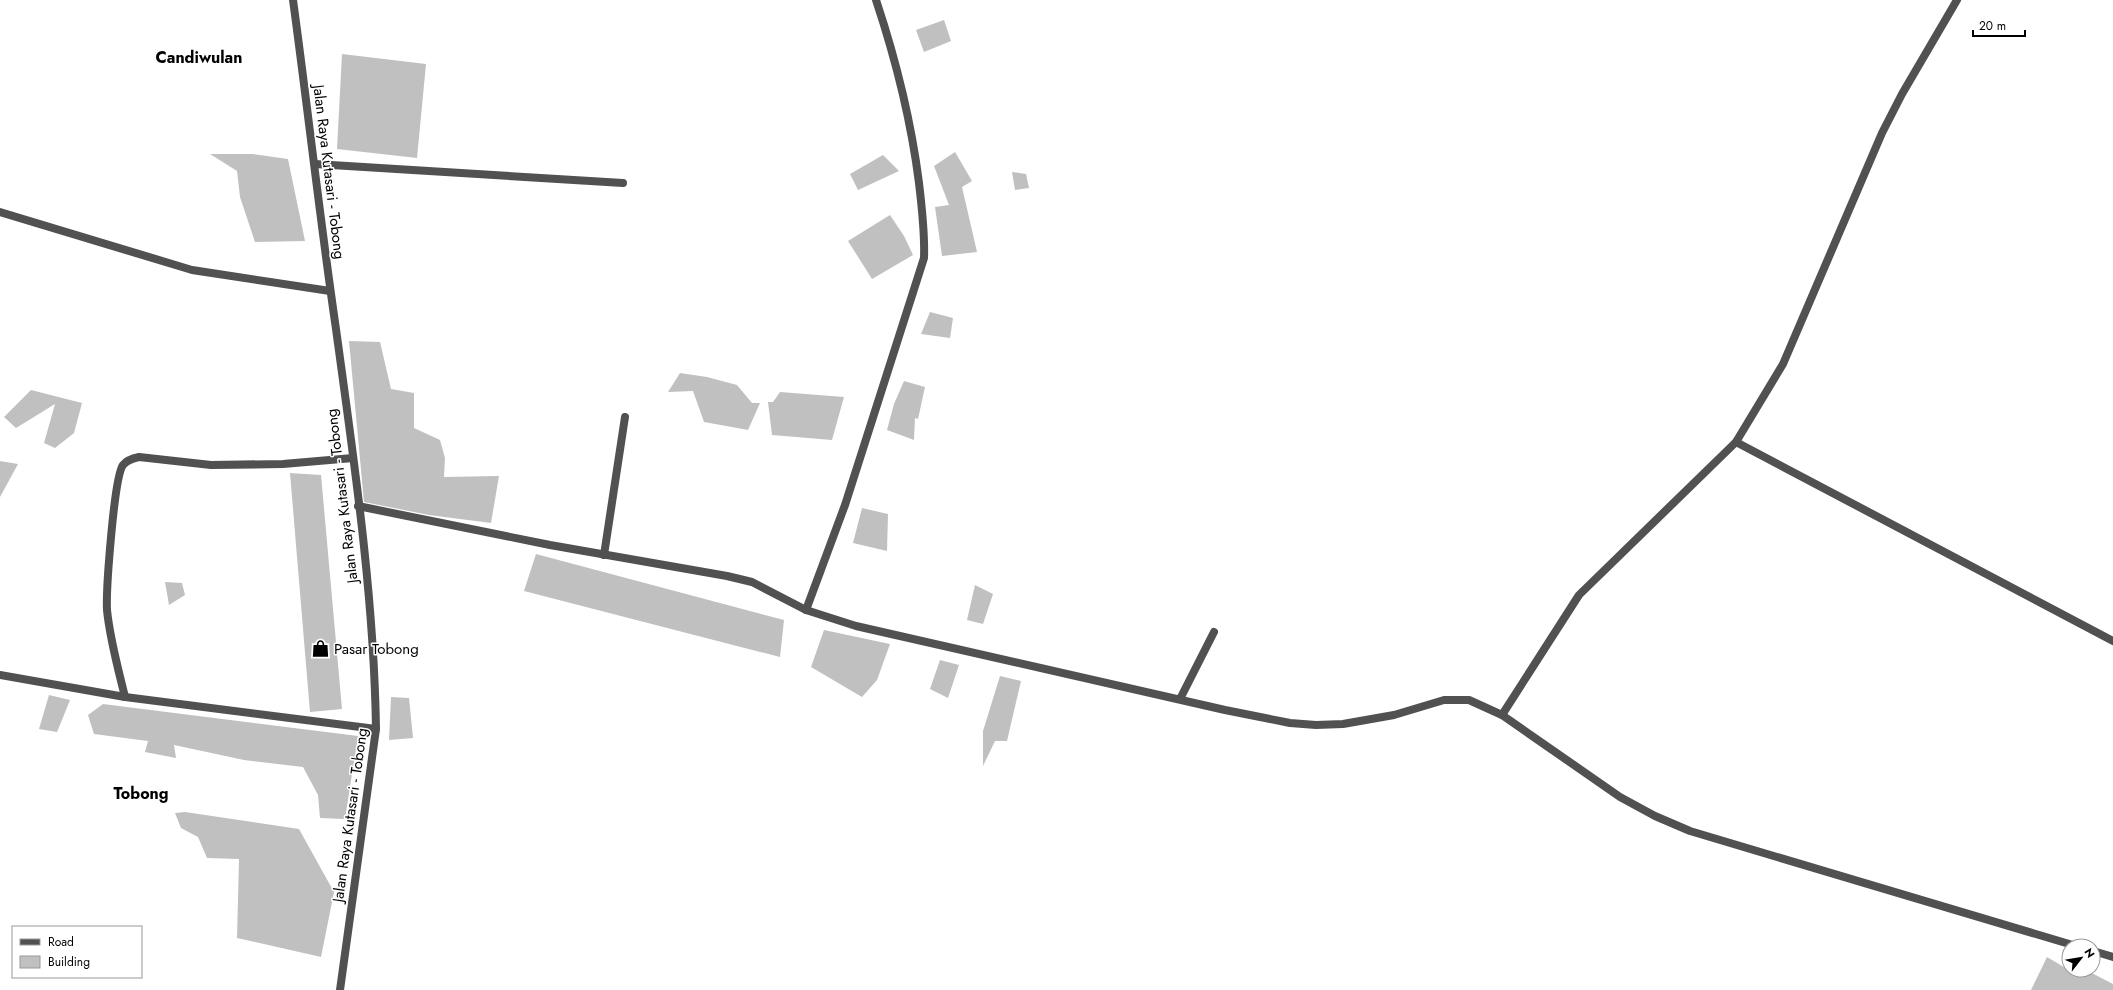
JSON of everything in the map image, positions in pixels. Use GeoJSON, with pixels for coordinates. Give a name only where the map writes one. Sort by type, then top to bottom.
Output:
{"type":"FeatureCollection","features":[{"type":"Feature","properties":{"kind":"street","name":"Jalan Raya Kutasari - Tobong"},"geometry":{"type":"LineString","coordinates":[[293,0],[353,458],[370,609],[376,688],[376,729],[340,990]]}},
{"type":"Feature","properties":{"kind":"street"},"geometry":{"type":"LineString","coordinates":[[806,610],[845,505],[924,258],[925,234],[913,137],[896,59],[876,0]]}},
{"type":"Feature","properties":{"kind":"street"},"geometry":{"type":"LineString","coordinates":[[1502,715],[1579,595],[1736,442],[1783,364],[1882,133],[1902,94],[1957,0]]}},
{"type":"Feature","properties":{"kind":"street"},"geometry":{"type":"LineString","coordinates":[[315,164],[623,183]]}},
{"type":"Feature","properties":{"kind":"street"},"geometry":{"type":"LineString","coordinates":[[0,212],[192,270],[330,290]]}},
{"type":"Feature","properties":{"kind":"street"},"geometry":{"type":"LineString","coordinates":[[604,554],[625,417]]}},
{"type":"Feature","properties":{"kind":"street"},"geometry":{"type":"LineString","coordinates":[[1736,442],[2113,641]]}},
{"type":"Feature","properties":{"kind":"street"},"geometry":{"type":"LineString","coordinates":[[125,697],[112,646],[107,609],[112,524],[119,475],[123,465],[130,460],[139,457],[211,465],[283,464],[353,458]]}},
{"type":"Feature","properties":{"kind":"street"},"geometry":{"type":"LineString","coordinates":[[358,506],[752,582],[806,610],[864,628],[1225,710],[1290,722],[1316,725],[1343,724],[1394,715],[1444,700],[1458,699],[1478,703],[1502,715],[1620,796],[1656,816],[1690,831],[2061,942]]}},
{"type":"Feature","properties":{"kind":"street"},"geometry":{"type":"LineString","coordinates":[[1180,699],[1214,632]]}},
{"type":"Feature","properties":{"kind":"street"},"geometry":{"type":"LineString","coordinates":[[0,675],[125,697],[376,729]]}},
{"type":"Feature","properties":{"kind":"street"},"geometry":{"type":"LineString","coordinates":[[2101,953],[2113,957]]}},
{"type":"Feature","properties":{"kind":"building"},"geometry":{"type":"Polygon","coordinates":[[[944,20],[951,41],[924,52],[916,30],[944,20]]]}},
{"type":"Feature","properties":{"kind":"building"},"geometry":{"type":"Polygon","coordinates":[[[342,54],[426,64],[417,158],[337,149],[342,54]]]}},
{"type":"Feature","properties":{"kind":"building"},"geometry":{"type":"Polygon","coordinates":[[[955,152],[972,181],[962,187],[977,252],[942,256],[935,207],[949,205],[934,166],[955,152]]]}},
{"type":"Feature","properties":{"kind":"building"},"geometry":{"type":"Polygon","coordinates":[[[210,154],[252,154],[288,159],[305,241],[255,242],[240,197],[237,171],[210,154]]]}},
{"type":"Feature","properties":{"kind":"building"},"geometry":{"type":"Polygon","coordinates":[[[883,155],[899,171],[858,190],[850,174],[883,155]]]}},
{"type":"Feature","properties":{"kind":"building"},"geometry":{"type":"Polygon","coordinates":[[[1012,172],[1026,174],[1029,188],[1015,190],[1012,172]]]}},
{"type":"Feature","properties":{"kind":"building"},"geometry":{"type":"Polygon","coordinates":[[[890,215],[904,236],[913,255],[872,279],[848,241],[890,215]]]}},
{"type":"Feature","properties":{"kind":"building"},"geometry":{"type":"Polygon","coordinates":[[[930,312],[953,318],[950,338],[921,334],[930,312]]]}},
{"type":"Feature","properties":{"kind":"building"},"geometry":{"type":"Polygon","coordinates":[[[349,341],[380,342],[391,389],[414,393],[414,428],[440,440],[445,458],[444,477],[499,476],[491,523],[429,515],[364,502],[349,341]]]}},
{"type":"Feature","properties":{"kind":"building"},"geometry":{"type":"Polygon","coordinates":[[[680,373],[707,377],[737,385],[752,403],[760,403],[748,430],[704,422],[693,391],[668,392],[680,373]]]}},
{"type":"Feature","properties":{"kind":"building"},"geometry":{"type":"Polygon","coordinates":[[[904,381],[925,387],[918,419],[915,418],[914,440],[887,430],[894,404],[904,381]]]}},
{"type":"Feature","properties":{"kind":"building"},"geometry":{"type":"Polygon","coordinates":[[[31,390],[82,403],[74,433],[55,448],[44,443],[55,404],[16,428],[4,417],[31,390]]]}},
{"type":"Feature","properties":{"kind":"building"},"geometry":{"type":"Polygon","coordinates":[[[780,392],[844,397],[832,440],[772,435],[768,402],[773,402],[780,392]]]}},
{"type":"Feature","properties":{"kind":"building"},"geometry":{"type":"Polygon","coordinates":[[[0,461],[18,464],[0,497],[0,461]]]}},
{"type":"Feature","properties":{"kind":"building","name":"Pasar Tobong"},"geometry":{"type":"Polygon","coordinates":[[[290,473],[321,475],[342,709],[310,712],[290,473]]]}},
{"type":"Feature","properties":{"kind":"building"},"geometry":{"type":"Polygon","coordinates":[[[862,508],[888,514],[887,551],[853,543],[862,508]]]}},
{"type":"Feature","properties":{"kind":"building"},"geometry":{"type":"Polygon","coordinates":[[[536,554],[784,620],[780,657],[524,591],[536,554]]]}},
{"type":"Feature","properties":{"kind":"building"},"geometry":{"type":"Polygon","coordinates":[[[165,582],[182,583],[185,595],[169,605],[165,582]]]}},
{"type":"Feature","properties":{"kind":"building"},"geometry":{"type":"Polygon","coordinates":[[[975,585],[993,594],[983,624],[967,620],[975,585]]]}},
{"type":"Feature","properties":{"kind":"building"},"geometry":{"type":"Polygon","coordinates":[[[824,630],[890,644],[877,680],[862,697],[811,667],[824,630]]]}},
{"type":"Feature","properties":{"kind":"building"},"geometry":{"type":"Polygon","coordinates":[[[940,660],[959,665],[948,698],[930,689],[940,660]]]}},
{"type":"Feature","properties":{"kind":"building"},"geometry":{"type":"Polygon","coordinates":[[[1000,676],[1021,681],[1007,741],[995,741],[983,766],[983,731],[1000,676]]]}},
{"type":"Feature","properties":{"kind":"building"},"geometry":{"type":"Polygon","coordinates":[[[49,695],[70,700],[57,732],[39,729],[49,695]]]}},
{"type":"Feature","properties":{"kind":"building"},"geometry":{"type":"Polygon","coordinates":[[[391,697],[409,698],[413,738],[389,740],[391,697]]]}},
{"type":"Feature","properties":{"kind":"building"},"geometry":{"type":"Polygon","coordinates":[[[103,704],[358,736],[345,819],[320,818],[318,795],[303,767],[244,760],[174,745],[176,758],[145,752],[148,741],[94,734],[88,715],[103,704]]]}},
{"type":"Feature","properties":{"kind":"building"},"geometry":{"type":"Polygon","coordinates":[[[185,812],[299,829],[334,892],[321,957],[237,938],[239,859],[207,858],[198,837],[181,828],[175,813],[185,812]]]}},
{"type":"Feature","properties":{"kind":"building"},"geometry":{"type":"Polygon","coordinates":[[[2047,957],[2061,965],[2061,978],[2101,978],[2113,984],[2113,990],[2031,990],[2047,957]]]}},
{"type":"Feature","properties":{"kind":"place","name":"Pasar Tobong"},"geometry":{"type":"Point","coordinates":[321,649]}},
{"type":"Feature","properties":{"kind":"district","name":"Candiwulan"},"geometry":{"type":"Point","coordinates":[199,57]}},
{"type":"Feature","properties":{"kind":"district","name":"Tobong"},"geometry":{"type":"Point","coordinates":[141,793]}}]}
